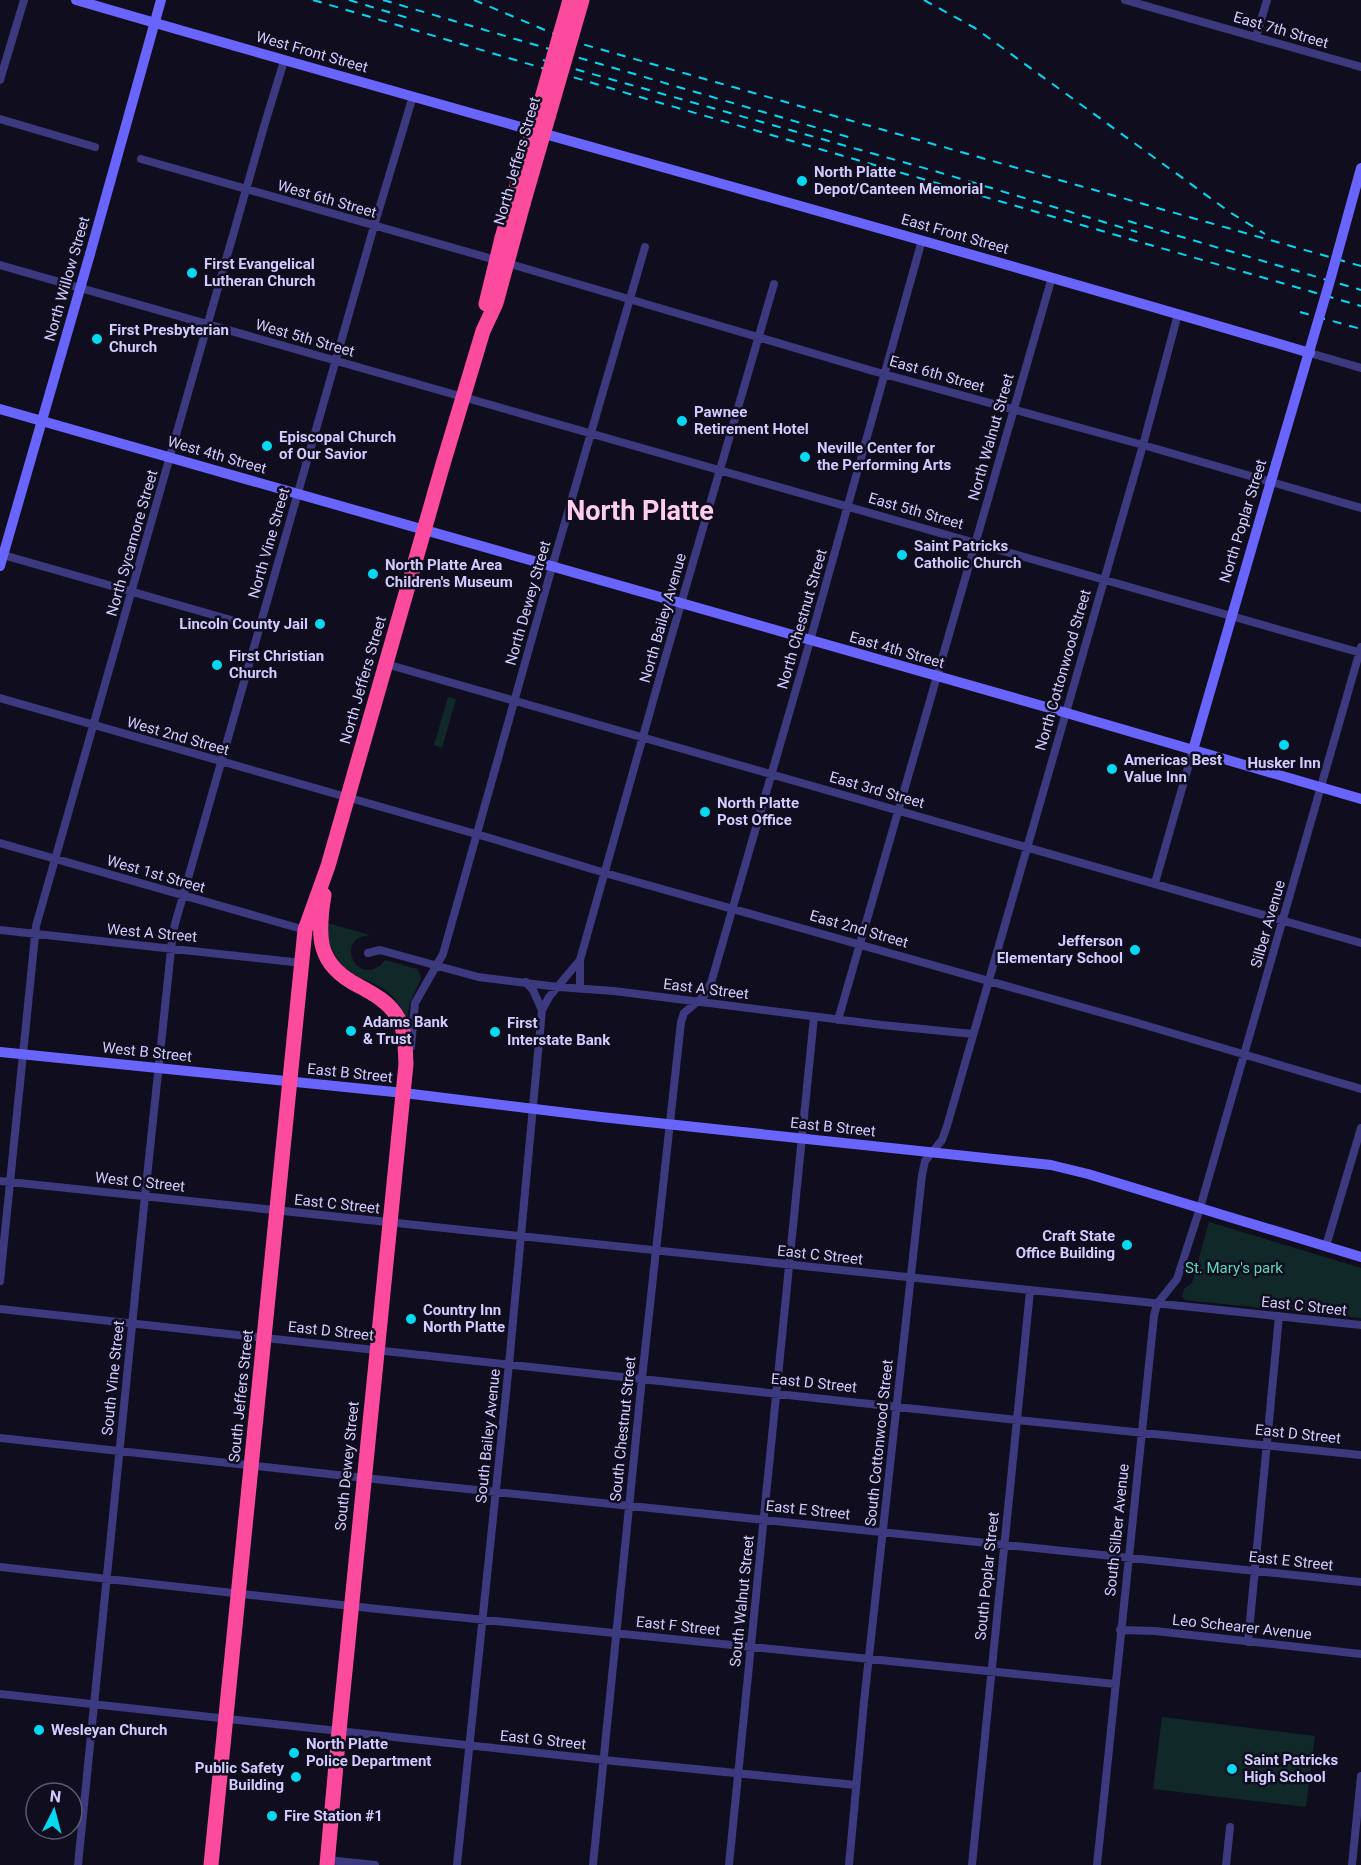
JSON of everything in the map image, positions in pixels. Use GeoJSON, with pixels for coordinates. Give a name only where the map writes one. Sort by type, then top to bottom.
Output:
{"type":"FeatureCollection","features":[{"type":"Feature","properties":{"kind":"highway","name":"North Jeffers Street"},"geometry":{"type":"LineString","coordinates":[[305,930],[328,866],[348,799],[483,331],[496,303],[507,240],[570,0]]}},
{"type":"Feature","properties":{"kind":"highway","name":"North Jeffers Street"},"geometry":{"type":"LineString","coordinates":[[507,240],[582,0]]}},
{"type":"Feature","properties":{"kind":"highway","name":"North Jeffers Street"},"geometry":{"type":"LineString","coordinates":[[328,866],[320,929],[327,959],[343,976],[369,990],[388,1004],[398,1017],[404,1034]]}},
{"type":"Feature","properties":{"kind":"highway","name":"South Jeffers Street"},"geometry":{"type":"LineString","coordinates":[[211,1865],[305,930]]}},
{"type":"Feature","properties":{"kind":"highway","name":"South Dewey Street"},"geometry":{"type":"LineString","coordinates":[[327,1862],[376,1350],[404,1094],[404,1034]]}},
{"type":"Feature","properties":{"kind":"street"},"geometry":{"type":"LineString","coordinates":[[0,80],[24,0]]}},
{"type":"Feature","properties":{"kind":"street","name":"West Front Street"},"geometry":{"type":"LineString","coordinates":[[76,0],[539,132]]}},
{"type":"Feature","properties":{"kind":"street","name":"North Willow Street"},"geometry":{"type":"LineString","coordinates":[[0,566],[161,0]]}},
{"type":"Feature","properties":{"kind":"street","name":"East 7th Street"},"geometry":{"type":"LineString","coordinates":[[1128,0],[1361,67]]}},
{"type":"Feature","properties":{"kind":"street"},"geometry":{"type":"LineString","coordinates":[[1256,37],[1267,0]]}},
{"type":"Feature","properties":{"kind":"street"},"geometry":{"type":"LineString","coordinates":[[137,76],[153,22]]}},
{"type":"Feature","properties":{"kind":"street","name":"North Sycamore Street"},"geometry":{"type":"LineString","coordinates":[[0,1281],[34,934],[284,61]]}},
{"type":"Feature","properties":{"kind":"street","name":"North Vine Street"},"geometry":{"type":"LineString","coordinates":[[183,895],[413,96]]}},
{"type":"Feature","properties":{"kind":"street"},"geometry":{"type":"LineString","coordinates":[[0,119],[95,147]]}},
{"type":"Feature","properties":{"kind":"street","name":"East Front Street"},"geometry":{"type":"LineString","coordinates":[[539,132],[1052,277],[1361,368]]}},
{"type":"Feature","properties":{"kind":"street","name":"West 6th Street"},"geometry":{"type":"LineString","coordinates":[[141,159],[502,262]]}},
{"type":"Feature","properties":{"kind":"street","name":"North Poplar Street"},"geometry":{"type":"LineString","coordinates":[[1155,883],[1361,168]]}},
{"type":"Feature","properties":{"kind":"street","name":"North Chestnut Street"},"geometry":{"type":"LineString","coordinates":[[697,1001],[704,996],[711,983],[734,908],[922,240]]}},
{"type":"Feature","properties":{"kind":"street","name":"North Dewey Street"},"geometry":{"type":"LineString","coordinates":[[435,966],[443,954],[645,247]]}},
{"type":"Feature","properties":{"kind":"street","name":"East 6th Street"},"geometry":{"type":"LineString","coordinates":[[502,262],[885,374],[1361,508]]}},
{"type":"Feature","properties":{"kind":"street","name":"West 5th Street"},"geometry":{"type":"LineString","coordinates":[[0,265],[464,397]]}},
{"type":"Feature","properties":{"kind":"street","name":"North Walnut Street"},"geometry":{"type":"LineString","coordinates":[[838,1020],[1052,277]]}},
{"type":"Feature","properties":{"kind":"street","name":"North Bailey Avenue"},"geometry":{"type":"LineString","coordinates":[[580,988],[580,960],[774,284]]}},
{"type":"Feature","properties":{"kind":"street","name":"North Cottonwood Street"},"geometry":{"type":"LineString","coordinates":[[973,1034],[1143,445],[1178,314]]}},
{"type":"Feature","properties":{"kind":"street","name":"East 5th Street"},"geometry":{"type":"LineString","coordinates":[[464,397],[1360,651]]}},
{"type":"Feature","properties":{"kind":"street","name":"West 4th Street"},"geometry":{"type":"LineString","coordinates":[[0,410],[425,530]]}},
{"type":"Feature","properties":{"kind":"street","name":"East 4th Street"},"geometry":{"type":"LineString","coordinates":[[425,530],[1361,799]]}},
{"type":"Feature","properties":{"kind":"street"},"geometry":{"type":"LineString","coordinates":[[2,554],[259,628]]}},
{"type":"Feature","properties":{"kind":"street","name":"Silber Avenue"},"geometry":{"type":"LineString","coordinates":[[1200,1208],[1360,651]]}},
{"type":"Feature","properties":{"kind":"street","name":"East 3rd Street"},"geometry":{"type":"LineString","coordinates":[[386,664],[1361,943]]}},
{"type":"Feature","properties":{"kind":"street","name":"West 2nd Street"},"geometry":{"type":"LineString","coordinates":[[0,698],[348,799]]}},
{"type":"Feature","properties":{"kind":"street","name":"East 2nd Street"},"geometry":{"type":"LineString","coordinates":[[348,799],[988,980],[1361,1089]]}},
{"type":"Feature","properties":{"kind":"street","name":"West 1st Street"},"geometry":{"type":"LineString","coordinates":[[0,843],[305,930]]}},
{"type":"Feature","properties":{"kind":"street","name":"South Vine Street"},"geometry":{"type":"LineString","coordinates":[[78,1865],[170,949],[183,895]]}},
{"type":"Feature","properties":{"kind":"street","name":"West A Street"},"geometry":{"type":"LineString","coordinates":[[0,930],[302,963]]}},
{"type":"Feature","properties":{"kind":"street","name":"East A Street"},"geometry":{"type":"LineString","coordinates":[[368,953],[380,950],[478,976],[558,987],[973,1034]]}},
{"type":"Feature","properties":{"kind":"street","name":"North Bailey Avenue"},"geometry":{"type":"LineString","coordinates":[[558,987],[580,960]]}},
{"type":"Feature","properties":{"kind":"street","name":"South Dewey Street"},"geometry":{"type":"LineString","coordinates":[[405,1071],[409,1065],[415,1003],[435,966]]}},
{"type":"Feature","properties":{"kind":"street"},"geometry":{"type":"LineString","coordinates":[[526,982],[533,990],[542,1010]]}},
{"type":"Feature","properties":{"kind":"street","name":"South Bailey Avenue"},"geometry":{"type":"LineString","coordinates":[[457,1865],[509,1364],[542,1010],[558,987]]}},
{"type":"Feature","properties":{"kind":"street","name":"South Chestnut Street"},"geometry":{"type":"LineString","coordinates":[[593,1865],[655,1251],[681,1022],[684,1013],[697,1001]]}},
{"type":"Feature","properties":{"kind":"street","name":"South Walnut Street"},"geometry":{"type":"LineString","coordinates":[[729,1865],[814,1017]]}},
{"type":"Feature","properties":{"kind":"street","name":"South Cottonwood Street"},"geometry":{"type":"LineString","coordinates":[[849,1865],[922,1175],[925,1161],[942,1140],[973,1034]]}},
{"type":"Feature","properties":{"kind":"street","name":"West B Street"},"geometry":{"type":"LineString","coordinates":[[0,1052],[290,1082]]}},
{"type":"Feature","properties":{"kind":"street","name":"East B Street"},"geometry":{"type":"LineString","coordinates":[[290,1082],[1051,1165],[1088,1174],[1361,1257]]}},
{"type":"Feature","properties":{"kind":"street"},"geometry":{"type":"LineString","coordinates":[[1326,1246],[1361,1128]]}},
{"type":"Feature","properties":{"kind":"street","name":"West C Street"},"geometry":{"type":"LineString","coordinates":[[0,1180],[277,1211]]}},
{"type":"Feature","properties":{"kind":"street","name":"South Silber Avenue"},"geometry":{"type":"LineString","coordinates":[[1097,1865],[1154,1316],[1157,1304],[1177,1279],[1200,1208]]}},
{"type":"Feature","properties":{"kind":"street","name":"East C Street"},"geometry":{"type":"LineString","coordinates":[[277,1211],[1361,1325]]}},
{"type":"Feature","properties":{"kind":"street","name":"South Poplar Street"},"geometry":{"type":"LineString","coordinates":[[972,1865],[1030,1291]]}},
{"type":"Feature","properties":{"kind":"street","name":"East D Street"},"geometry":{"type":"LineString","coordinates":[[0,1309],[1017,1420],[1361,1455]]}},
{"type":"Feature","properties":{"kind":"street"},"geometry":{"type":"LineString","coordinates":[[1248,1642],[1279,1316]]}},
{"type":"Feature","properties":{"kind":"street","name":"East E Street"},"geometry":{"type":"LineString","coordinates":[[0,1438],[1361,1582]]}},
{"type":"Feature","properties":{"kind":"street","name":"East F Street"},"geometry":{"type":"LineString","coordinates":[[0,1567],[351,1606],[1115,1684]]}},
{"type":"Feature","properties":{"kind":"street","name":"Leo Schearer Avenue"},"geometry":{"type":"LineString","coordinates":[[1120,1630],[1155,1631],[1361,1654]]}},
{"type":"Feature","properties":{"kind":"street","name":"East G Street"},"geometry":{"type":"LineString","coordinates":[[0,1694],[856,1785]]}},
{"type":"Feature","properties":{"kind":"street"},"geometry":{"type":"LineString","coordinates":[[1352,1865],[1358,1840],[1361,1776]]}},
{"type":"Feature","properties":{"kind":"street"},"geometry":{"type":"LineString","coordinates":[[1226,1865],[1230,1827]]}},
{"type":"Feature","properties":{"kind":"street"},"geometry":{"type":"LineString","coordinates":[[327,1862],[375,1865]]}},
{"type":"Feature","properties":{"kind":"green space"},"geometry":{"type":"Polygon","coordinates":[[[448,697],[456,699],[442,748],[434,745],[448,697]]]}},
{"type":"Feature","properties":{"kind":"green space"},"geometry":{"type":"Polygon","coordinates":[[[327,923],[370,935],[358,938],[352,945],[351,953],[359,967],[367,970],[376,968],[385,960],[417,969],[421,979],[410,1002],[407,1018],[388,992],[358,977],[340,963],[330,943],[327,923]]]}},
{"type":"Feature","properties":{"kind":"green space","name":"St. Mary's park"},"geometry":{"type":"Polygon","coordinates":[[[1209,1222],[1361,1268],[1361,1318],[1185,1300],[1182,1297],[1184,1289],[1192,1283],[1209,1222]]]}},
{"type":"Feature","properties":{"kind":"green space"},"geometry":{"type":"Polygon","coordinates":[[[1162,1717],[1315,1736],[1306,1807],[1153,1789],[1162,1717]]]}},
{"type":"Feature","properties":{"kind":"railway"},"geometry":{"type":"LineString","coordinates":[[313,0],[1361,306]]}},
{"type":"Feature","properties":{"kind":"railway"},"geometry":{"type":"LineString","coordinates":[[349,0],[408,18]]}},
{"type":"Feature","properties":{"kind":"railway"},"geometry":{"type":"LineString","coordinates":[[383,0],[855,139]]}},
{"type":"Feature","properties":{"kind":"railway"},"geometry":{"type":"LineString","coordinates":[[474,0],[582,44],[1361,266]]}},
{"type":"Feature","properties":{"kind":"railway"},"geometry":{"type":"LineString","coordinates":[[924,0],[975,28],[1231,213],[1265,234]]}},
{"type":"Feature","properties":{"kind":"railway"},"geometry":{"type":"LineString","coordinates":[[543,60],[938,172],[1137,232]]}},
{"type":"Feature","properties":{"kind":"railway"},"geometry":{"type":"LineString","coordinates":[[1128,221],[1361,290]]}},
{"type":"Feature","properties":{"kind":"railway"},"geometry":{"type":"LineString","coordinates":[[1300,312],[1361,329]]}},
{"type":"Feature","properties":{"kind":"place","name":"North Platte Depot/Canteen Memorial"},"geometry":{"type":"Point","coordinates":[802,181]}},
{"type":"Feature","properties":{"kind":"place","name":"First Evangelical Lutheran Church"},"geometry":{"type":"Point","coordinates":[192,273]}},
{"type":"Feature","properties":{"kind":"place","name":"First Presbyterian Church"},"geometry":{"type":"Point","coordinates":[97,339]}},
{"type":"Feature","properties":{"kind":"place","name":"Pawnee Retirement Hotel"},"geometry":{"type":"Point","coordinates":[682,421]}},
{"type":"Feature","properties":{"kind":"place","name":"Episcopal Church of Our Savior"},"geometry":{"type":"Point","coordinates":[267,446]}},
{"type":"Feature","properties":{"kind":"place","name":"Neville Center for the Performing Arts"},"geometry":{"type":"Point","coordinates":[805,457]}},
{"type":"Feature","properties":{"kind":"place","name":"Saint Patricks Catholic Church"},"geometry":{"type":"Point","coordinates":[902,555]}},
{"type":"Feature","properties":{"kind":"place","name":"North Platte Area Children's Museum"},"geometry":{"type":"Point","coordinates":[373,574]}},
{"type":"Feature","properties":{"kind":"place","name":"Lincoln County Jail"},"geometry":{"type":"Point","coordinates":[320,624]}},
{"type":"Feature","properties":{"kind":"place","name":"First Christian Church"},"geometry":{"type":"Point","coordinates":[217,665]}},
{"type":"Feature","properties":{"kind":"place","name":"Husker Inn"},"geometry":{"type":"Point","coordinates":[1284,745]}},
{"type":"Feature","properties":{"kind":"place","name":"Americas Best Value Inn"},"geometry":{"type":"Point","coordinates":[1112,769]}},
{"type":"Feature","properties":{"kind":"place","name":"North Platte Post Office"},"geometry":{"type":"Point","coordinates":[705,812]}},
{"type":"Feature","properties":{"kind":"place","name":"Jefferson Elementary School"},"geometry":{"type":"Point","coordinates":[1135,950]}},
{"type":"Feature","properties":{"kind":"place","name":"Adams Bank & Trust"},"geometry":{"type":"Point","coordinates":[351,1031]}},
{"type":"Feature","properties":{"kind":"place","name":"First Interstate Bank"},"geometry":{"type":"Point","coordinates":[495,1032]}},
{"type":"Feature","properties":{"kind":"place","name":"Craft State Office Building"},"geometry":{"type":"Point","coordinates":[1127,1245]}},
{"type":"Feature","properties":{"kind":"place","name":"Country Inn North Platte"},"geometry":{"type":"Point","coordinates":[411,1319]}},
{"type":"Feature","properties":{"kind":"place","name":"Wesleyan Church"},"geometry":{"type":"Point","coordinates":[39,1730]}},
{"type":"Feature","properties":{"kind":"place","name":"North Platte Police Department"},"geometry":{"type":"Point","coordinates":[294,1753]}},
{"type":"Feature","properties":{"kind":"place","name":"Saint Patricks High School"},"geometry":{"type":"Point","coordinates":[1232,1769]}},
{"type":"Feature","properties":{"kind":"place","name":"Public Safety Building"},"geometry":{"type":"Point","coordinates":[296,1777]}},
{"type":"Feature","properties":{"kind":"place","name":"Fire Station #1"},"geometry":{"type":"Point","coordinates":[272,1816]}},
{"type":"Feature","properties":{"kind":"district","name":"North Platte"},"geometry":{"type":"Point","coordinates":[640,511]}}]}
